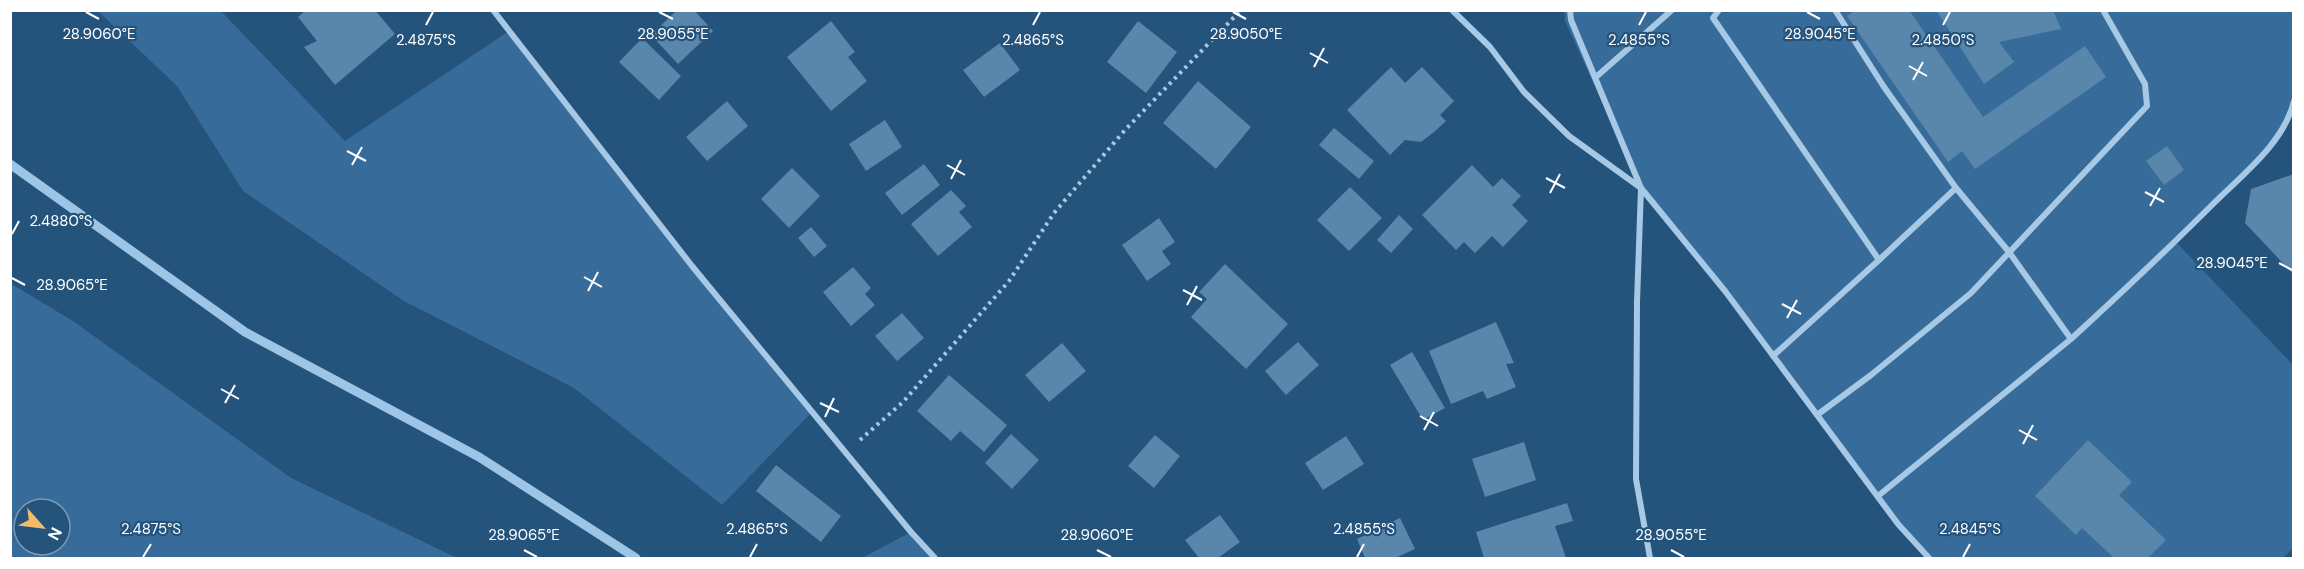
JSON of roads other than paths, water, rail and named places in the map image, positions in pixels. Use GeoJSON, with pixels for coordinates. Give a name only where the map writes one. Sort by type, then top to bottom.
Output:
{"type":"FeatureCollection","features":[{"type":"Feature","properties":{"kind":"street"},"geometry":{"type":"LineString","coordinates":[[493,10],[692,266],[910,532],[935,558]]}},
{"type":"Feature","properties":{"kind":"street"},"geometry":{"type":"LineString","coordinates":[[1452,10],[1490,47],[1524,92],[1560,128],[1583,148],[1641,188],[1725,291],[1898,524],[1929,558]]}},
{"type":"Feature","properties":{"kind":"street"},"geometry":{"type":"LineString","coordinates":[[1570,10],[1570,20],[1641,188],[1637,302],[1636,479],[1650,558]]}},
{"type":"Feature","properties":{"kind":"street"},"geometry":{"type":"LineString","coordinates":[[1596,77],[1672,10]]}},
{"type":"Feature","properties":{"kind":"street"},"geometry":{"type":"LineString","coordinates":[[1719,10],[1713,18],[1879,260]]}},
{"type":"Feature","properties":{"kind":"street"},"geometry":{"type":"LineString","coordinates":[[1835,10],[1884,87],[1956,188],[2009,252],[2071,339]]}},
{"type":"Feature","properties":{"kind":"street"},"geometry":{"type":"LineString","coordinates":[[1817,415],[1871,375],[1971,293],[2146,106],[2145,84],[2103,10]]}},
{"type":"Feature","properties":{"kind":"street"},"geometry":{"type":"LineString","coordinates":[[1878,496],[2071,339],[2175,242],[2269,148],[2290,114],[2294,101]]}},
{"type":"Feature","properties":{"kind":"street"},"geometry":{"type":"LineString","coordinates":[[1773,356],[1956,188]]}},
{"type":"Feature","properties":{"kind":"waterway"},"geometry":{"type":"LineString","coordinates":[[10,164],[245,332],[479,457],[636,558]]}}]}
